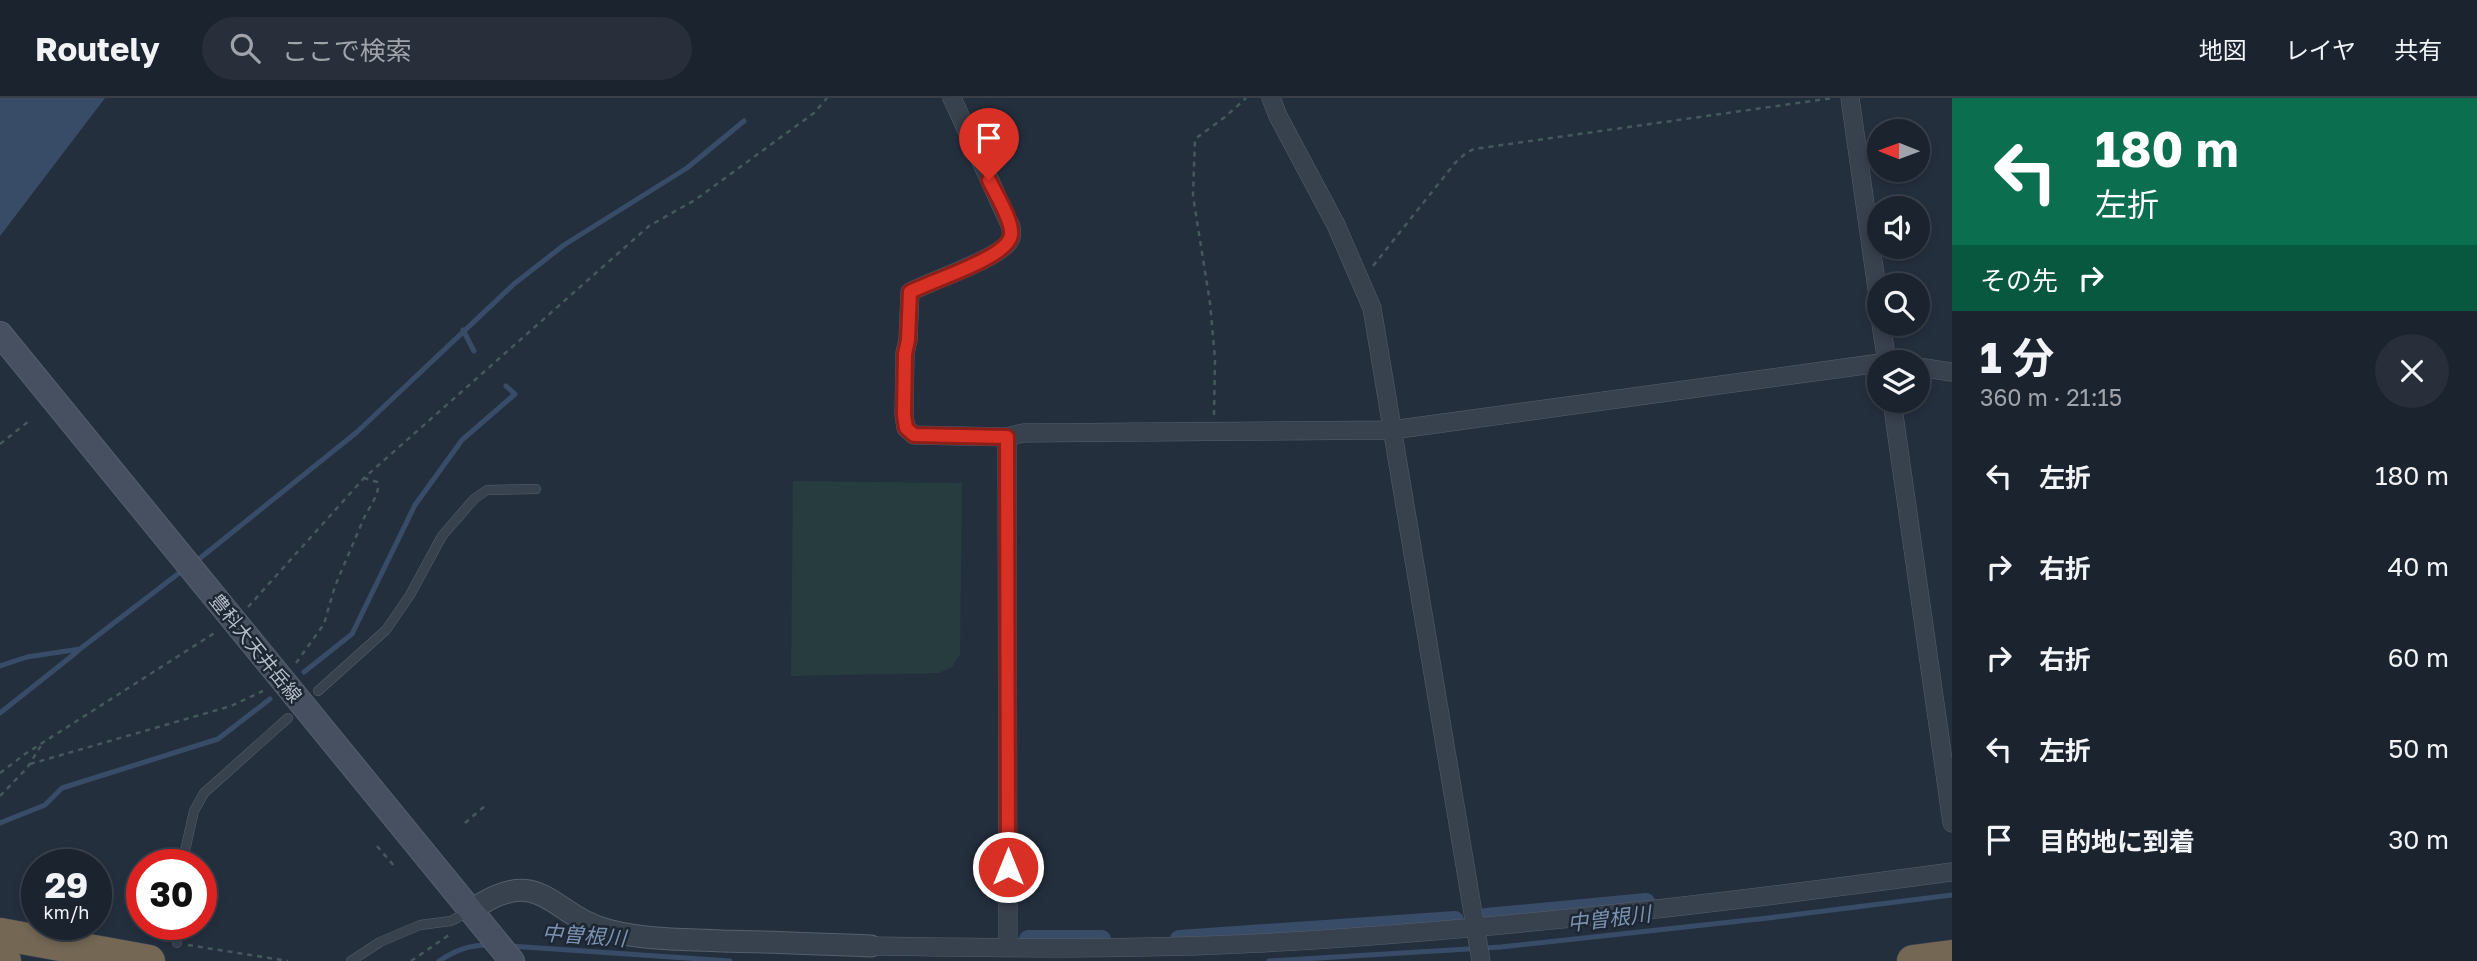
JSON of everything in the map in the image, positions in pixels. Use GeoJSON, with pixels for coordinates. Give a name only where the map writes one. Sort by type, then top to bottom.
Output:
{"type":"FeatureCollection","features":[{"type":"Feature","properties":{"kind":"highway"},"geometry":{"type":"LineString","coordinates":[[0,934],[149,961]]}},
{"type":"Feature","properties":{"kind":"highway"},"geometry":{"type":"LineString","coordinates":[[1913,961],[1952,956]]}},
{"type":"Feature","properties":{"kind":"highway"},"geometry":{"type":"LineString","coordinates":[[0,960],[5,961]]}},
{"type":"Feature","properties":{"kind":"main road","name":"豊科大天井岳線"},"geometry":{"type":"LineString","coordinates":[[0,334],[510,958]]}},
{"type":"Feature","properties":{"kind":"street"},"geometry":{"type":"LineString","coordinates":[[952,98],[1011,227],[1011,238],[1004,247],[988,258],[910,292],[904,415],[906,428],[914,435],[1007,437],[1023,433],[1391,430],[1867,365]]}},
{"type":"Feature","properties":{"kind":"street"},"geometry":{"type":"LineString","coordinates":[[1271,98],[1336,225],[1372,308],[1481,960]]}},
{"type":"Feature","properties":{"kind":"street"},"geometry":{"type":"LineString","coordinates":[[1850,98],[1875,273]]}},
{"type":"Feature","properties":{"kind":"street"},"geometry":{"type":"LineString","coordinates":[[1930,369],[1952,372]]}},
{"type":"Feature","properties":{"kind":"street"},"geometry":{"type":"LineString","coordinates":[[1894,413],[1952,823]]}},
{"type":"Feature","properties":{"kind":"street"},"geometry":{"type":"LineString","coordinates":[[1007,437],[1008,948]]}},
{"type":"Feature","properties":{"kind":"street"},"geometry":{"type":"LineString","coordinates":[[480,920],[500,893],[517,890],[534,891],[552,899],[592,925],[631,935],[685,939],[1008,948],[1262,943],[1476,931],[1714,904],[1952,872]]}},
{"type":"Feature","properties":{"kind":"lane"},"geometry":{"type":"LineString","coordinates":[[318,691],[386,630],[410,595],[442,536],[474,499],[487,491],[536,489]]}},
{"type":"Feature","properties":{"kind":"lane"},"geometry":{"type":"LineString","coordinates":[[185,849],[194,811],[204,793],[288,718]]}},
{"type":"Feature","properties":{"kind":"lane"},"geometry":{"type":"LineString","coordinates":[[351,961],[380,943],[420,925],[480,920]]}},
{"type":"Feature","properties":{"kind":"path"},"geometry":{"type":"LineString","coordinates":[[0,773],[233,620],[248,607],[365,478],[649,226],[695,200],[814,113],[827,98]]}},
{"type":"Feature","properties":{"kind":"path"},"geometry":{"type":"LineString","coordinates":[[1214,432],[1215,359],[1210,303],[1193,196],[1195,139],[1247,98]]}},
{"type":"Feature","properties":{"kind":"path"},"geometry":{"type":"LineString","coordinates":[[1362,281],[1455,163],[1474,149],[1837,98]]}},
{"type":"Feature","properties":{"kind":"path"},"geometry":{"type":"LineString","coordinates":[[0,444],[29,421]]}},
{"type":"Feature","properties":{"kind":"path"},"geometry":{"type":"LineString","coordinates":[[296,664],[324,624],[335,586],[375,498],[377,482],[365,478]]}},
{"type":"Feature","properties":{"kind":"path"},"geometry":{"type":"LineString","coordinates":[[30,764],[231,706],[264,690]]}},
{"type":"Feature","properties":{"kind":"path"},"geometry":{"type":"LineString","coordinates":[[0,796],[30,764],[42,743]]}},
{"type":"Feature","properties":{"kind":"path"},"geometry":{"type":"LineString","coordinates":[[465,823],[486,805]]}},
{"type":"Feature","properties":{"kind":"path"},"geometry":{"type":"LineString","coordinates":[[377,846],[395,867]]}},
{"type":"Feature","properties":{"kind":"path"},"geometry":{"type":"LineString","coordinates":[[411,961],[480,920]]}},
{"type":"Feature","properties":{"kind":"green space"},"geometry":{"type":"Polygon","coordinates":[[[793,481],[962,483],[960,654],[952,667],[939,673],[791,676],[793,481]]]}},
{"type":"Feature","properties":{"kind":"water"},"geometry":{"type":"Polygon","coordinates":[[[0,98],[105,98],[0,236],[0,98]]]}},
{"type":"Feature","properties":{"kind":"waterway"},"geometry":{"type":"LineString","coordinates":[[194,563],[357,432],[514,284],[564,245],[687,168],[744,121]]}},
{"type":"Feature","properties":{"kind":"waterway"},"geometry":{"type":"LineString","coordinates":[[463,330],[474,351]]}},
{"type":"Feature","properties":{"kind":"waterway"},"geometry":{"type":"LineString","coordinates":[[304,672],[352,634],[415,505],[462,440],[515,394],[506,386]]}},
{"type":"Feature","properties":{"kind":"waterway"},"geometry":{"type":"LineString","coordinates":[[0,666],[27,657],[80,649],[183,570]]}},
{"type":"Feature","properties":{"kind":"waterway"},"geometry":{"type":"LineString","coordinates":[[0,713],[78,651]]}},
{"type":"Feature","properties":{"kind":"waterway"},"geometry":{"type":"LineString","coordinates":[[0,823],[45,805],[62,788],[218,739],[270,699]]}},
{"type":"Feature","properties":{"kind":"waterway","name":"中曽根川"},"geometry":{"type":"LineString","coordinates":[[1269,961],[1501,947],[1952,895]]}},
{"type":"Feature","properties":{"kind":"waterway"},"geometry":{"type":"LineString","coordinates":[[1486,917],[1646,902]]}},
{"type":"Feature","properties":{"kind":"waterway"},"geometry":{"type":"LineString","coordinates":[[1179,939],[1455,920]]}},
{"type":"Feature","properties":{"kind":"waterway"},"geometry":{"type":"LineString","coordinates":[[1028,939],[1102,939]]}},
{"type":"Feature","properties":{"kind":"waterway","name":"中曽根川"},"geometry":{"type":"LineString","coordinates":[[439,961],[463,949],[489,945]]}},
{"type":"Feature","properties":{"kind":"waterway","name":"中曽根川"},"geometry":{"type":"LineString","coordinates":[[510,946],[730,961]]}},
{"type":"Feature","properties":{"kind":"route"},"geometry":{"type":"LineString","coordinates":[[989,180],[1011,227],[1011,238],[1004,247],[988,258],[910,292],[904,415],[906,428],[914,435],[1007,437],[1008,867]]}}]}
